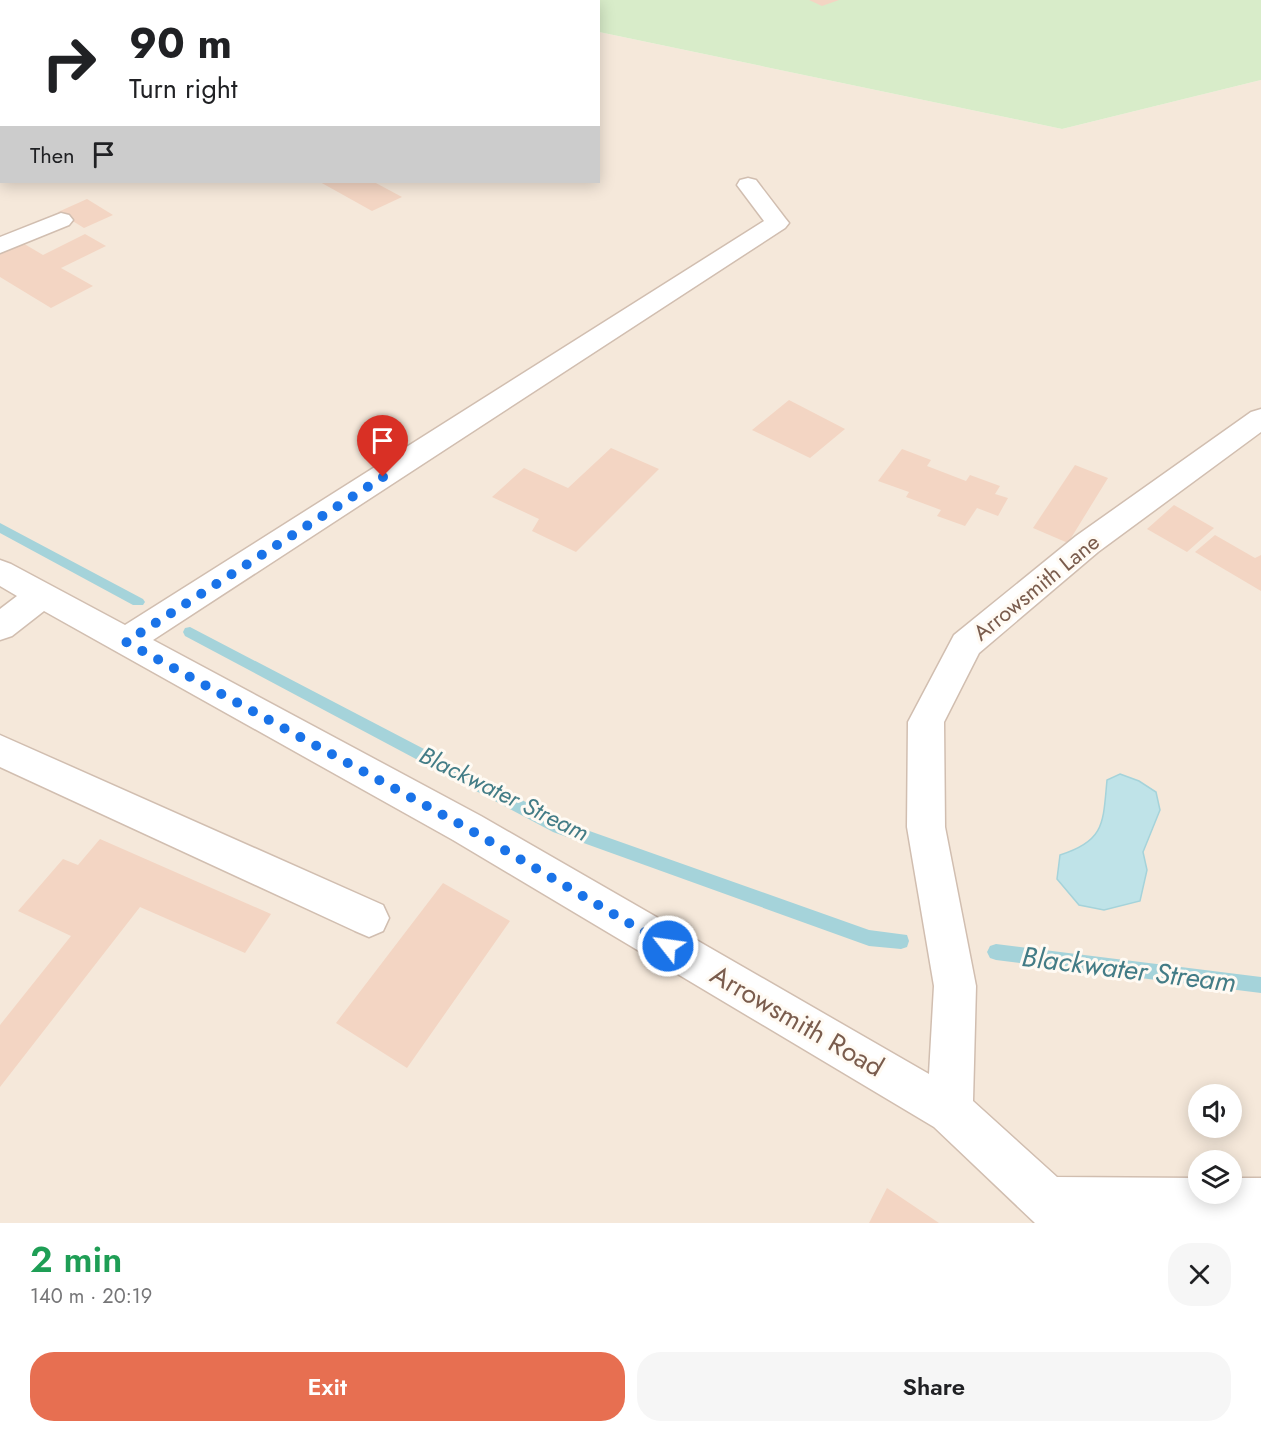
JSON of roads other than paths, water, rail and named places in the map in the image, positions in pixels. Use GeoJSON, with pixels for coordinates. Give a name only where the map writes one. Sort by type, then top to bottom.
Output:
{"type":"FeatureCollection","features":[{"type":"Feature","properties":{"kind":"street"},"geometry":{"type":"LineString","coordinates":[[126,642],[777,223],[748,185]]}},
{"type":"Feature","properties":{"kind":"street"},"geometry":{"type":"LineString","coordinates":[[0,246],[61,220]]}},
{"type":"Feature","properties":{"kind":"street","name":"Arrowsmith Lane"},"geometry":{"type":"LineString","coordinates":[[950,1111],[956,986],[926,827],[926,722],[966,644],[1087,544],[1261,418]]}},
{"type":"Feature","properties":{"kind":"street","name":"Arrowsmith Road"},"geometry":{"type":"LineString","coordinates":[[0,572],[467,828],[950,1111],[1056,1212]]}},
{"type":"Feature","properties":{"kind":"street"},"geometry":{"type":"LineString","coordinates":[[0,627],[42,595]]}},
{"type":"Feature","properties":{"kind":"street"},"geometry":{"type":"LineString","coordinates":[[0,750],[369,918]]}},
{"type":"Feature","properties":{"kind":"street"},"geometry":{"type":"LineString","coordinates":[[1056,1212],[1261,1202]]}},
{"type":"Feature","properties":{"kind":"water"},"geometry":{"type":"Polygon","coordinates":[[[1120,774],[1139,781],[1156,792],[1160,810],[1143,852],[1147,870],[1140,901],[1104,910],[1079,905],[1057,879],[1060,855],[1075,850],[1094,836],[1102,819],[1107,780],[1120,774]]]}},
{"type":"Feature","properties":{"kind":"waterway","name":"Blackwater Stream"},"geometry":{"type":"LineString","coordinates":[[0,527],[138,602]]}},
{"type":"Feature","properties":{"kind":"waterway","name":"Blackwater Stream"},"geometry":{"type":"LineString","coordinates":[[190,632],[559,827],[869,938],[901,941]]}},
{"type":"Feature","properties":{"kind":"waterway","name":"Blackwater Stream"},"geometry":{"type":"LineString","coordinates":[[996,952],[1261,985]]}}]}
